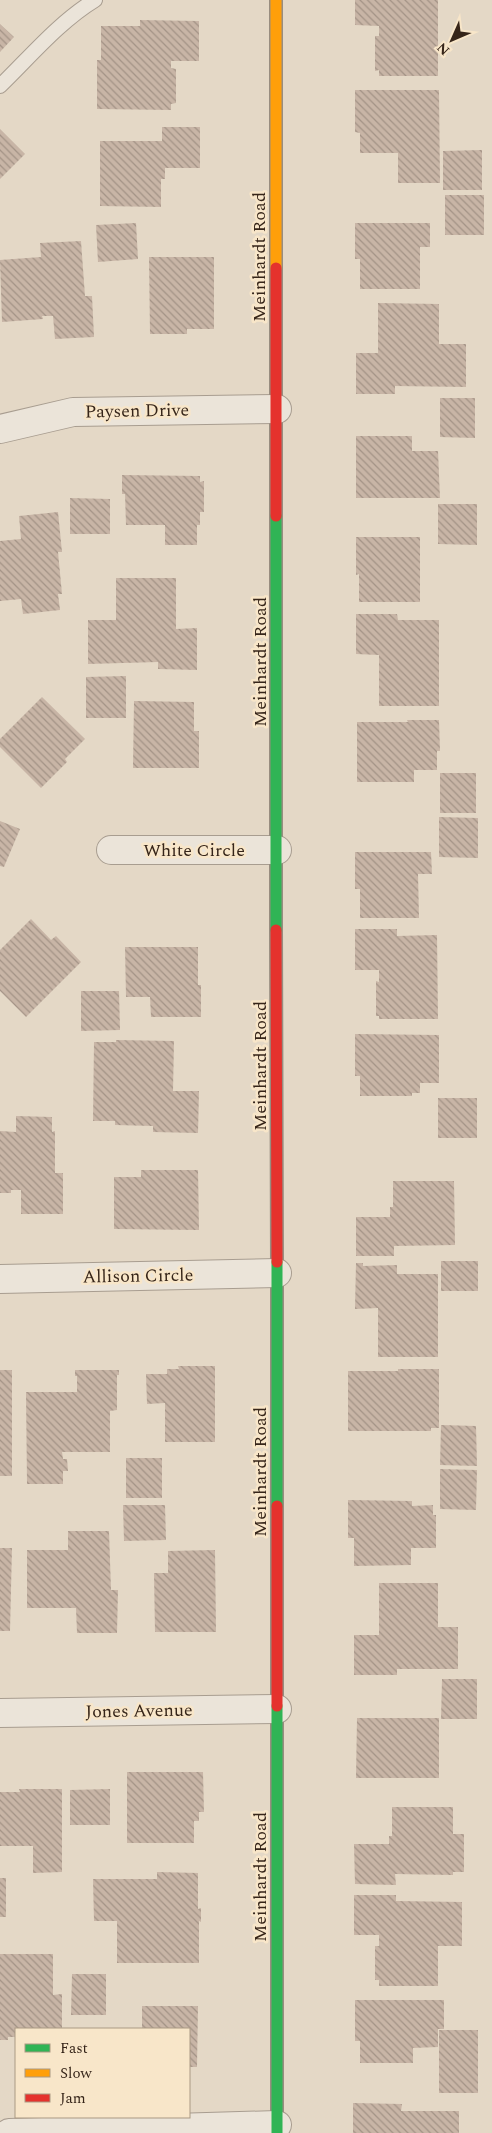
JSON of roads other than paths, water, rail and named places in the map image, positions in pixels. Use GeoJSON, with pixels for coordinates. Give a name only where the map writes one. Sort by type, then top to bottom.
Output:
{"type":"FeatureCollection","features":[{"type":"Feature","properties":{"kind":"street","name":"Meinhardt Road"},"geometry":{"type":"LineString","coordinates":[[276,0],[277,2129]]}},
{"type":"Feature","properties":{"kind":"street","name":"Paysen Drive"},"geometry":{"type":"LineString","coordinates":[[0,430],[73,412],[277,409]]}},
{"type":"Feature","properties":{"kind":"street","name":"White Circle"},"geometry":{"type":"LineString","coordinates":[[111,850],[277,850]]}},
{"type":"Feature","properties":{"kind":"street","name":"Allison Circle"},"geometry":{"type":"LineString","coordinates":[[0,1279],[277,1273]]}},
{"type":"Feature","properties":{"kind":"street","name":"Jones Avenue"},"geometry":{"type":"LineString","coordinates":[[0,1713],[277,1709]]}},
{"type":"Feature","properties":{"kind":"street"},"geometry":{"type":"LineString","coordinates":[[9,2133],[277,2129]]}},
{"type":"Feature","properties":{"kind":"lane"},"geometry":{"type":"LineString","coordinates":[[0,86],[82,8],[95,0]]}}]}
